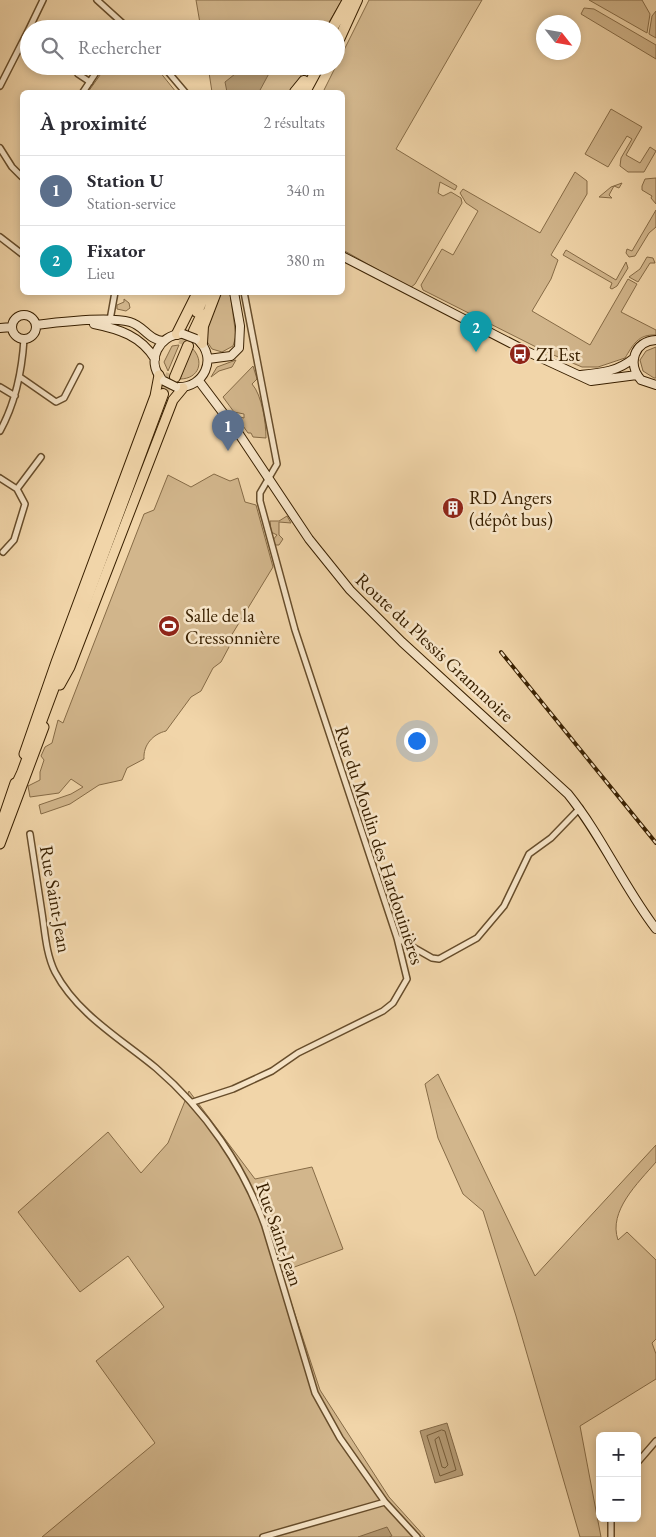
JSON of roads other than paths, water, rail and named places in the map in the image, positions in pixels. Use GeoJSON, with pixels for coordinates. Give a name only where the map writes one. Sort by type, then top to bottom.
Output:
{"type":"FeatureCollection","features":[{"type":"Feature","properties":{"kind":"highway"},"geometry":{"type":"LineString","coordinates":[[337,20],[348,0]]}},
{"type":"Feature","properties":{"kind":"highway"},"geometry":{"type":"LineString","coordinates":[[345,21],[357,0]]}},
{"type":"Feature","properties":{"kind":"highway"},"geometry":{"type":"LineString","coordinates":[[345,26],[357,0]]}},
{"type":"Feature","properties":{"kind":"highway"},"geometry":{"type":"LineString","coordinates":[[298,90],[307,75]]}},
{"type":"Feature","properties":{"kind":"highway"},"geometry":{"type":"LineString","coordinates":[[306,90],[314,75]]}},
{"type":"Feature","properties":{"kind":"highway"},"geometry":{"type":"LineString","coordinates":[[314,90],[322,75]]}},
{"type":"Feature","properties":{"kind":"highway"},"geometry":{"type":"LineString","coordinates":[[189,338],[197,295]]}},
{"type":"Feature","properties":{"kind":"highway"},"geometry":{"type":"LineString","coordinates":[[189,338],[205,295]]}},
{"type":"Feature","properties":{"kind":"highway"},"geometry":{"type":"LineString","coordinates":[[171,380],[210,295]]}},
{"type":"Feature","properties":{"kind":"highway"},"geometry":{"type":"LineString","coordinates":[[189,338],[203,326],[215,295]]}},
{"type":"Feature","properties":{"kind":"highway"},"geometry":{"type":"LineString","coordinates":[[14,790],[165,395],[63,677]]}},
{"type":"Feature","properties":{"kind":"main road"},"geometry":{"type":"LineString","coordinates":[[0,844],[63,677],[70,667],[173,400],[171,380]]}},
{"type":"Feature","properties":{"kind":"main road"},"geometry":{"type":"LineString","coordinates":[[0,827],[56,662],[155,396],[171,380]]}},
{"type":"Feature","properties":{"kind":"street"},"geometry":{"type":"LineString","coordinates":[[33,20],[43,0]]}},
{"type":"Feature","properties":{"kind":"street"},"geometry":{"type":"LineString","coordinates":[[97,0],[119,20]]}},
{"type":"Feature","properties":{"kind":"street"},"geometry":{"type":"LineString","coordinates":[[0,86],[12,59],[20,48]]}},
{"type":"Feature","properties":{"kind":"street"},"geometry":{"type":"LineString","coordinates":[[80,75],[90,82]]}},
{"type":"Feature","properties":{"kind":"street"},"geometry":{"type":"LineString","coordinates":[[84,90],[94,75]]}},
{"type":"Feature","properties":{"kind":"street"},"geometry":{"type":"LineString","coordinates":[[171,75],[183,90]]}},
{"type":"Feature","properties":{"kind":"street"},"geometry":{"type":"LineString","coordinates":[[0,148],[12,167],[20,175]]}},
{"type":"Feature","properties":{"kind":"street"},"geometry":{"type":"LineString","coordinates":[[0,238],[20,253]]}},
{"type":"Feature","properties":{"kind":"street"},"geometry":{"type":"LineString","coordinates":[[345,258],[413,294],[591,381],[637,375]]}},
{"type":"Feature","properties":{"kind":"street"},"geometry":{"type":"LineString","coordinates":[[110,320],[114,295]]}},
{"type":"Feature","properties":{"kind":"street"},"geometry":{"type":"LineString","coordinates":[[208,359],[231,356],[239,348],[240,326],[235,295]]}},
{"type":"Feature","properties":{"kind":"street","name":"Rue du Moulin des Hardouinières"},"geometry":{"type":"LineString","coordinates":[[193,1102],[233,1089],[272,1071],[298,1053],[383,1011],[392,1003],[407,979],[397,938],[295,630],[260,501],[260,493],[277,464],[245,295]]}},
{"type":"Feature","properties":{"kind":"street"},"geometry":{"type":"LineString","coordinates":[[21,316],[32,319],[36,325],[34,334],[24,339],[17,337],[12,327],[15,320],[21,316]]}},
{"type":"Feature","properties":{"kind":"street"},"geometry":{"type":"LineString","coordinates":[[36,325],[79,322],[110,320],[130,322],[144,330],[152,338],[163,341],[189,338],[208,359],[207,367],[199,381],[171,380],[144,343],[126,333],[79,322]]}},
{"type":"Feature","properties":{"kind":"street"},"geometry":{"type":"LineString","coordinates":[[0,328],[12,327]]}},
{"type":"Feature","properties":{"kind":"street"},"geometry":{"type":"LineString","coordinates":[[0,431],[15,396],[20,377],[24,339]]}},
{"type":"Feature","properties":{"kind":"street"},"geometry":{"type":"LineString","coordinates":[[577,375],[609,373],[624,366],[634,358],[640,346],[646,342],[656,340]]}},
{"type":"Feature","properties":{"kind":"street"},"geometry":{"type":"LineString","coordinates":[[154,359],[163,341]]}},
{"type":"Feature","properties":{"kind":"street"},"geometry":{"type":"LineString","coordinates":[[634,358],[637,375],[647,383],[656,385]]}},
{"type":"Feature","properties":{"kind":"street"},"geometry":{"type":"LineString","coordinates":[[20,377],[56,402],[64,398],[80,367]]}},
{"type":"Feature","properties":{"kind":"street","name":"Route du Plessis Grammoire"},"geometry":{"type":"LineString","coordinates":[[199,381],[239,434],[333,570],[365,606],[553,778],[580,808],[635,900],[656,929]]}},
{"type":"Feature","properties":{"kind":"street"},"geometry":{"type":"LineString","coordinates":[[0,387],[15,396]]}},
{"type":"Feature","properties":{"kind":"street"},"geometry":{"type":"LineString","coordinates":[[17,489],[41,457]]}},
{"type":"Feature","properties":{"kind":"street"},"geometry":{"type":"LineString","coordinates":[[0,478],[17,489],[25,504],[14,540],[3,552]]}},
{"type":"Feature","properties":{"kind":"street"},"geometry":{"type":"LineString","coordinates":[[397,938],[432,958],[439,959],[477,938],[504,906],[529,854],[551,838],[580,808]]}},
{"type":"Feature","properties":{"kind":"street","name":"Rue Saint-Jean"},"geometry":{"type":"LineString","coordinates":[[30,834],[48,950],[62,984],[102,1026],[156,1068],[193,1102],[235,1161],[256,1201],[315,1393],[340,1438],[386,1502],[417,1537]]}},
{"type":"Feature","properties":{"kind":"street"},"geometry":{"type":"LineString","coordinates":[[641,1458],[656,1441]]}},
{"type":"Feature","properties":{"kind":"street"},"geometry":{"type":"LineString","coordinates":[[263,1537],[386,1502]]}},
{"type":"Feature","properties":{"kind":"street"},"geometry":{"type":"LineString","coordinates":[[611,1522],[611,1537]]}},
{"type":"Feature","properties":{"kind":"water"},"geometry":{"type":"Polygon","coordinates":[[[234,75],[268,75],[260,90],[227,90],[225,82],[234,75]]]}},
{"type":"Feature","properties":{"kind":"water"},"geometry":{"type":"Polygon","coordinates":[[[447,1423],[463,1475],[435,1483],[420,1431],[447,1423]]]}},
{"type":"Feature","properties":{"kind":"water"},"geometry":{"type":"Polygon","coordinates":[[[387,1527],[392,1536],[358,1537],[387,1527]]]}},
{"type":"Feature","properties":{"kind":"tunnel"},"geometry":{"type":"LineString","coordinates":[[183,345],[189,330]]}},
{"type":"Feature","properties":{"kind":"tunnel"},"geometry":{"type":"LineString","coordinates":[[163,394],[171,374]]}},
{"type":"Feature","properties":{"kind":"railway"},"geometry":{"type":"LineString","coordinates":[[501,652],[656,843]]}},
{"type":"Feature","properties":{"kind":"place","name":"Fixator"},"geometry":{"type":"Point","coordinates":[476,352]}},
{"type":"Feature","properties":{"kind":"place","name":"ZI Est"},"geometry":{"type":"Point","coordinates":[520,354]}},
{"type":"Feature","properties":{"kind":"place","name":"Station U"},"geometry":{"type":"Point","coordinates":[228,451]}},
{"type":"Feature","properties":{"kind":"place","name":"RD Angers (dépôt bus)"},"geometry":{"type":"Point","coordinates":[453,508]}},
{"type":"Feature","properties":{"kind":"place","name":"Salle de la Cressonnière"},"geometry":{"type":"Point","coordinates":[169,626]}}]}
